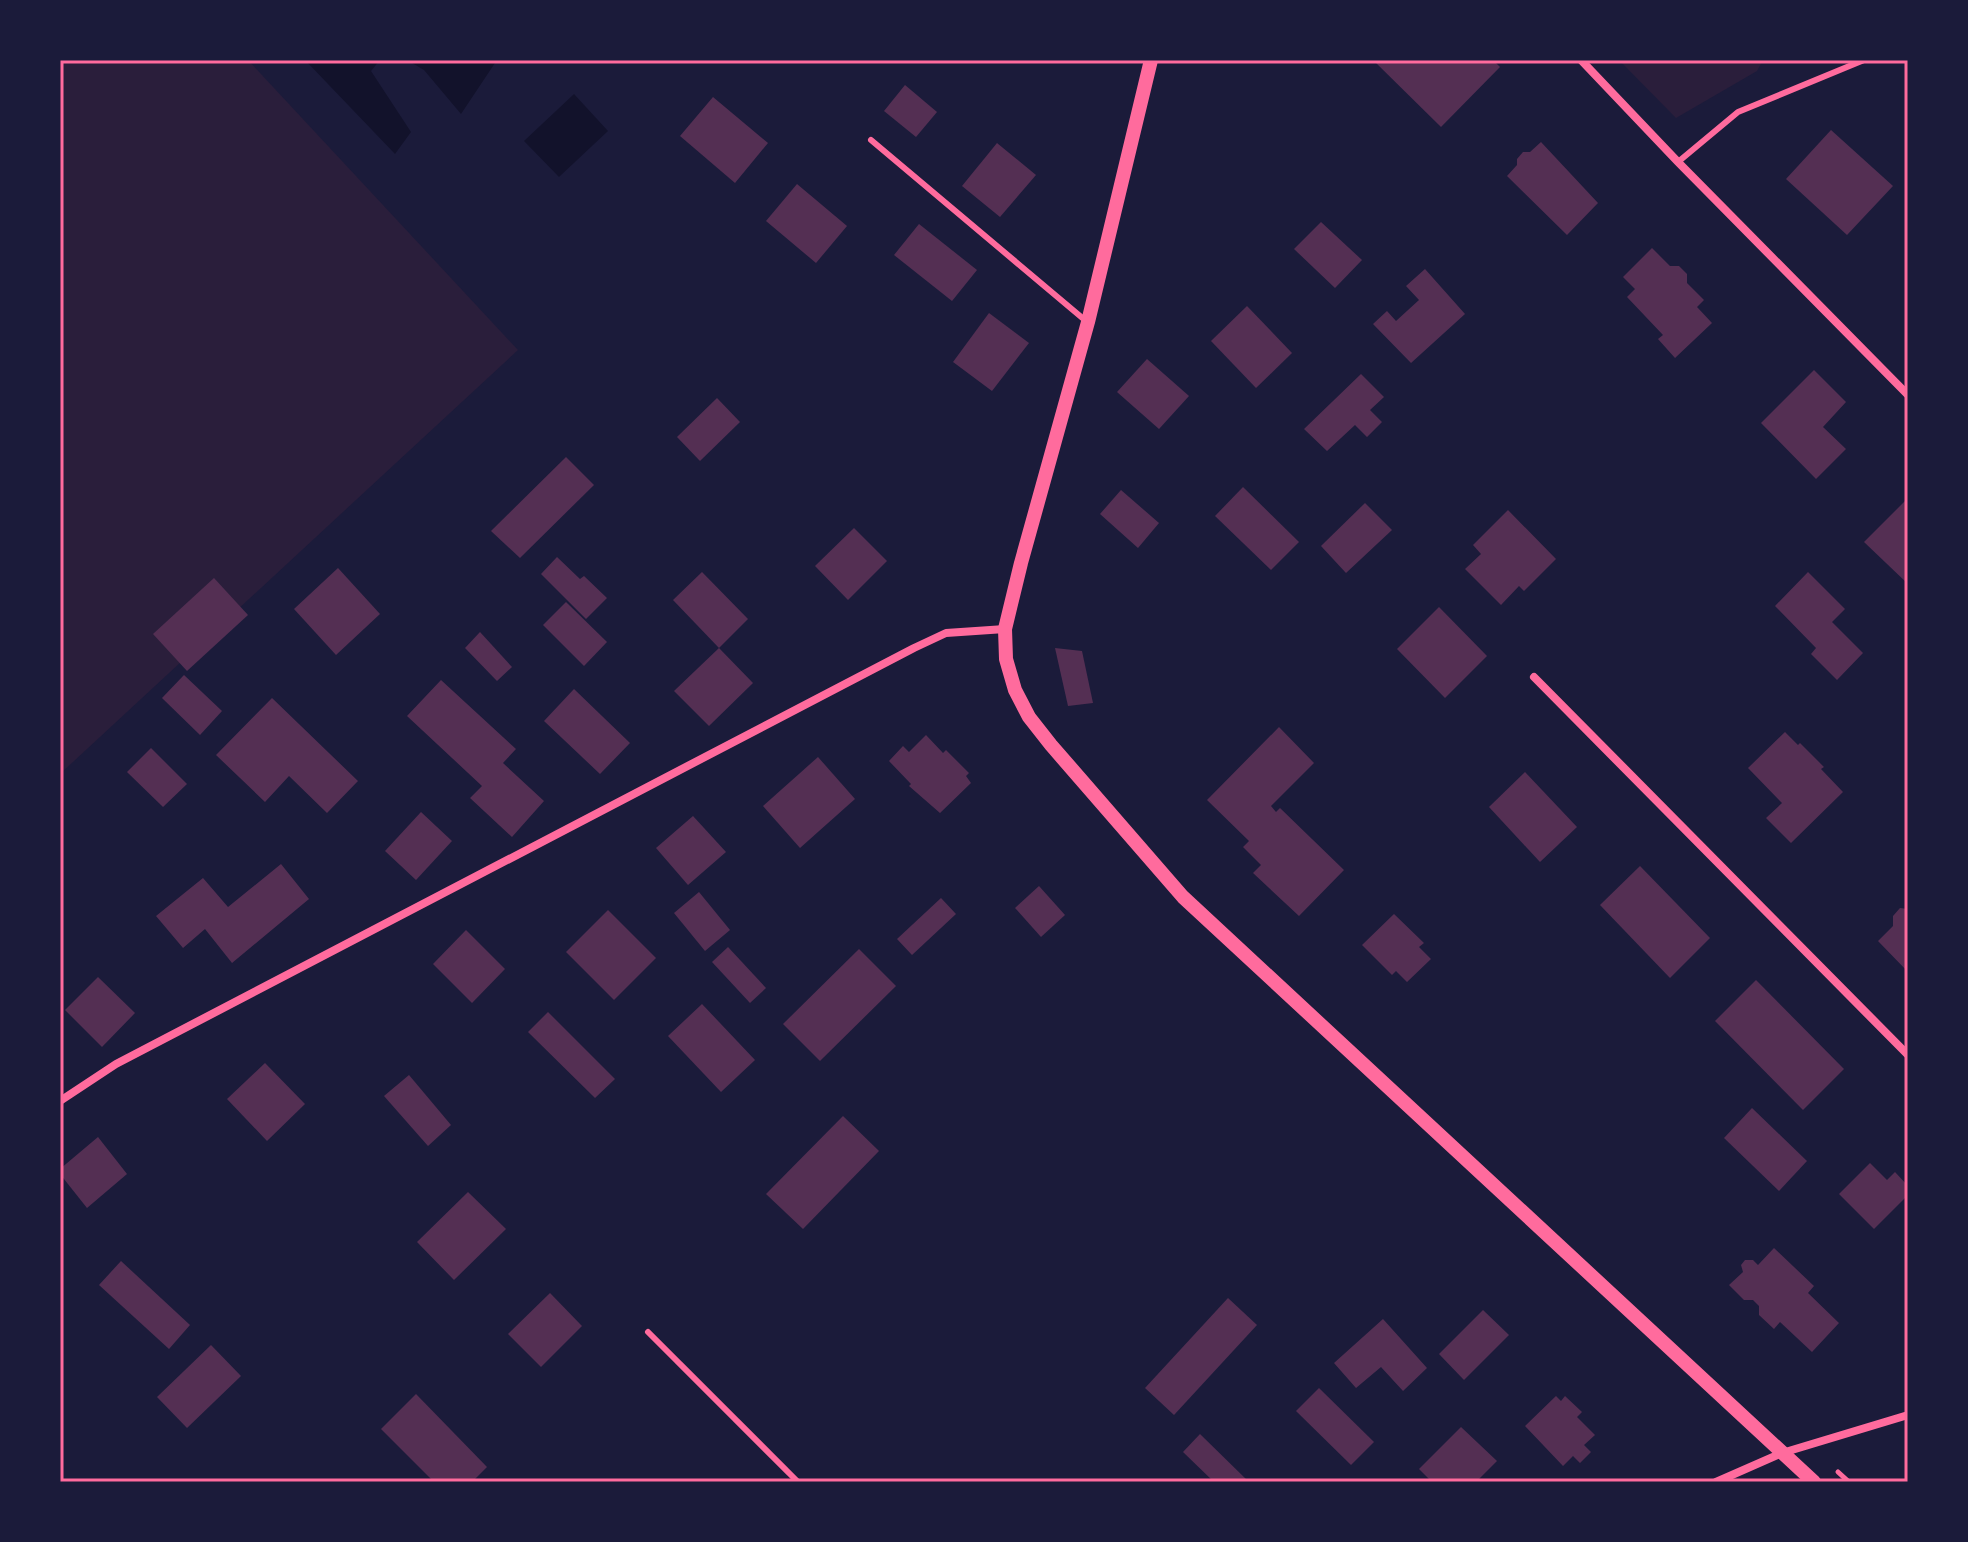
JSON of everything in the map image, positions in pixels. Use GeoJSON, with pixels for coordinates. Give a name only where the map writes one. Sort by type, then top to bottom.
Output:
{"type":"FeatureCollection","features":[{"type":"Feature","properties":{"kind":"street"},"geometry":{"type":"LineString","coordinates":[[1151,60],[1088,322],[1005,629],[1009,669],[1015,690],[1029,717],[1183,897],[1814,1482]]}},
{"type":"Feature","properties":{"kind":"street"},"geometry":{"type":"LineString","coordinates":[[1581,60],[1908,395]]}},
{"type":"Feature","properties":{"kind":"street"},"geometry":{"type":"LineString","coordinates":[[60,1101],[116,1064],[914,648],[946,633],[1005,629]]}},
{"type":"Feature","properties":{"kind":"street"},"geometry":{"type":"LineString","coordinates":[[1534,677],[1908,1055]]}},
{"type":"Feature","properties":{"kind":"street"},"geometry":{"type":"LineString","coordinates":[[1716,1482],[1782,1453],[1908,1415]]}},
{"type":"Feature","properties":{"kind":"lane"},"geometry":{"type":"LineString","coordinates":[[1678,162],[1738,112],[1864,60]]}},
{"type":"Feature","properties":{"kind":"lane"},"geometry":{"type":"LineString","coordinates":[[871,140],[1088,322]]}},
{"type":"Feature","properties":{"kind":"lane"},"geometry":{"type":"LineString","coordinates":[[648,1332],[798,1482]]}},
{"type":"Feature","properties":{"kind":"path"},"geometry":{"type":"LineString","coordinates":[[1808,1446],[1849,1482]]}},
{"type":"Feature","properties":{"kind":"shaded area"},"geometry":{"type":"Polygon","coordinates":[[[60,60],[248,60],[518,350],[60,774],[60,60]]]}},
{"type":"Feature","properties":{"kind":"shaded area"},"geometry":{"type":"Polygon","coordinates":[[[305,60],[380,60],[371,71],[411,132],[395,154],[305,60]]]}},
{"type":"Feature","properties":{"kind":"shaded area"},"geometry":{"type":"Polygon","coordinates":[[[407,60],[497,60],[461,114],[424,70],[407,60]]]}},
{"type":"Feature","properties":{"kind":"shaded area"},"geometry":{"type":"Polygon","coordinates":[[[1619,60],[1763,60],[1757,71],[1676,118],[1619,60]]]}},
{"type":"Feature","properties":{"kind":"shaded area"},"geometry":{"type":"Polygon","coordinates":[[[574,94],[608,131],[559,177],[524,141],[574,94]]]}},
{"type":"Feature","properties":{"kind":"building"},"geometry":{"type":"Polygon","coordinates":[[[1373,60],[1493,60],[1500,67],[1441,127],[1373,60]]]}},
{"type":"Feature","properties":{"kind":"building"},"geometry":{"type":"Polygon","coordinates":[[[905,85],[937,112],[916,137],[884,111],[905,85]]]}},
{"type":"Feature","properties":{"kind":"building"},"geometry":{"type":"Polygon","coordinates":[[[713,97],[768,143],[735,183],[680,136],[713,97]]]}},
{"type":"Feature","properties":{"kind":"building"},"geometry":{"type":"Polygon","coordinates":[[[1831,130],[1893,186],[1847,235],[1786,179],[1831,130]]]}},
{"type":"Feature","properties":{"kind":"building"},"geometry":{"type":"Polygon","coordinates":[[[1541,142],[1598,203],[1567,235],[1507,176],[1523,152],[1530,152],[1541,142]]]}},
{"type":"Feature","properties":{"kind":"building"},"geometry":{"type":"Polygon","coordinates":[[[997,143],[1036,175],[1000,217],[962,186],[997,143]]]}},
{"type":"Feature","properties":{"kind":"building"},"geometry":{"type":"Polygon","coordinates":[[[797,184],[847,226],[816,263],[766,221],[797,184]]]}},
{"type":"Feature","properties":{"kind":"building"},"geometry":{"type":"Polygon","coordinates":[[[1321,222],[1362,260],[1335,288],[1294,249],[1321,222]]]}},
{"type":"Feature","properties":{"kind":"building"},"geometry":{"type":"Polygon","coordinates":[[[919,224],[977,270],[952,301],[894,255],[919,224]]]}},
{"type":"Feature","properties":{"kind":"building"},"geometry":{"type":"Polygon","coordinates":[[[1652,248],[1670,266],[1679,266],[1687,274],[1687,283],[1704,300],[1697,307],[1712,323],[1675,358],[1658,339],[1663,335],[1627,297],[1635,289],[1623,277],[1652,248]]]}},
{"type":"Feature","properties":{"kind":"building"},"geometry":{"type":"Polygon","coordinates":[[[1425,269],[1465,314],[1411,363],[1373,324],[1387,311],[1396,321],[1419,300],[1406,286],[1425,269]]]}},
{"type":"Feature","properties":{"kind":"building"},"geometry":{"type":"Polygon","coordinates":[[[1247,306],[1292,353],[1256,388],[1211,341],[1247,306]]]}},
{"type":"Feature","properties":{"kind":"building"},"geometry":{"type":"Polygon","coordinates":[[[989,313],[1029,343],[992,391],[953,362],[989,313]]]}},
{"type":"Feature","properties":{"kind":"building"},"geometry":{"type":"Polygon","coordinates":[[[1147,359],[1189,396],[1159,429],[1117,392],[1147,359]]]}},
{"type":"Feature","properties":{"kind":"building"},"geometry":{"type":"Polygon","coordinates":[[[1814,370],[1846,402],[1823,427],[1846,449],[1816,479],[1761,423],[1814,370]]]}},
{"type":"Feature","properties":{"kind":"building"},"geometry":{"type":"Polygon","coordinates":[[[1361,374],[1384,397],[1370,410],[1382,422],[1367,437],[1355,425],[1327,451],[1304,429],[1361,374]]]}},
{"type":"Feature","properties":{"kind":"building"},"geometry":{"type":"Polygon","coordinates":[[[717,398],[740,422],[700,461],[677,437],[717,398]]]}},
{"type":"Feature","properties":{"kind":"building"},"geometry":{"type":"Polygon","coordinates":[[[566,457],[594,485],[520,558],[491,531],[566,457]]]}},
{"type":"Feature","properties":{"kind":"building"},"geometry":{"type":"Polygon","coordinates":[[[1243,487],[1299,542],[1271,570],[1215,516],[1243,487]]]}},
{"type":"Feature","properties":{"kind":"building"},"geometry":{"type":"Polygon","coordinates":[[[1121,490],[1159,523],[1138,548],[1100,514],[1121,490]]]}},
{"type":"Feature","properties":{"kind":"building"},"geometry":{"type":"Polygon","coordinates":[[[1908,498],[1908,584],[1864,542],[1908,498]]]}},
{"type":"Feature","properties":{"kind":"building"},"geometry":{"type":"Polygon","coordinates":[[[1365,503],[1392,530],[1346,573],[1321,546],[1365,503]]]}},
{"type":"Feature","properties":{"kind":"building"},"geometry":{"type":"Polygon","coordinates":[[[1508,510],[1556,559],[1524,591],[1519,586],[1501,605],[1465,569],[1481,554],[1473,545],[1508,510]]]}},
{"type":"Feature","properties":{"kind":"building"},"geometry":{"type":"Polygon","coordinates":[[[854,528],[887,561],[848,600],[815,566],[854,528]]]}},
{"type":"Feature","properties":{"kind":"building"},"geometry":{"type":"Polygon","coordinates":[[[557,557],[580,579],[584,576],[607,598],[586,619],[541,574],[557,557]]]}},
{"type":"Feature","properties":{"kind":"building"},"geometry":{"type":"Polygon","coordinates":[[[338,568],[380,614],[336,655],[294,609],[338,568]]]}},
{"type":"Feature","properties":{"kind":"building"},"geometry":{"type":"Polygon","coordinates":[[[702,572],[748,619],[719,648],[673,600],[702,572]]]}},
{"type":"Feature","properties":{"kind":"building"},"geometry":{"type":"Polygon","coordinates":[[[1808,572],[1845,609],[1832,622],[1863,653],[1837,680],[1811,654],[1816,648],[1775,606],[1808,572]]]}},
{"type":"Feature","properties":{"kind":"building"},"geometry":{"type":"Polygon","coordinates":[[[214,578],[248,615],[187,671],[153,634],[214,578]]]}},
{"type":"Feature","properties":{"kind":"building"},"geometry":{"type":"Polygon","coordinates":[[[566,602],[607,642],[584,666],[543,625],[566,602]]]}},
{"type":"Feature","properties":{"kind":"building"},"geometry":{"type":"Polygon","coordinates":[[[1439,607],[1487,656],[1445,698],[1397,649],[1439,607]]]}},
{"type":"Feature","properties":{"kind":"building"},"geometry":{"type":"Polygon","coordinates":[[[480,632],[512,667],[497,681],[465,648],[480,632]]]}},
{"type":"Feature","properties":{"kind":"building"},"geometry":{"type":"Polygon","coordinates":[[[719,648],[753,683],[709,726],[674,691],[719,648]]]}},
{"type":"Feature","properties":{"kind":"building"},"geometry":{"type":"Polygon","coordinates":[[[1055,648],[1082,651],[1093,703],[1068,706],[1055,648]]]}},
{"type":"Feature","properties":{"kind":"building"},"geometry":{"type":"Polygon","coordinates":[[[184,675],[222,711],[200,735],[162,698],[184,675]]]}},
{"type":"Feature","properties":{"kind":"building"},"geometry":{"type":"Polygon","coordinates":[[[441,680],[516,749],[503,763],[544,801],[512,837],[470,798],[482,786],[407,716],[441,680]]]}},
{"type":"Feature","properties":{"kind":"building"},"geometry":{"type":"Polygon","coordinates":[[[574,689],[630,743],[600,774],[544,721],[574,689]]]}},
{"type":"Feature","properties":{"kind":"building"},"geometry":{"type":"Polygon","coordinates":[[[272,698],[358,781],[327,813],[289,776],[265,802],[216,755],[272,698]]]}},
{"type":"Feature","properties":{"kind":"building"},"geometry":{"type":"Polygon","coordinates":[[[1279,727],[1314,763],[1271,806],[1276,812],[1280,808],[1344,870],[1299,916],[1253,873],[1261,865],[1243,847],[1249,841],[1207,800],[1279,727]]]}},
{"type":"Feature","properties":{"kind":"building"},"geometry":{"type":"Polygon","coordinates":[[[1785,732],[1824,767],[1821,769],[1843,792],[1791,843],[1766,818],[1782,803],[1748,768],[1785,732]]]}},
{"type":"Feature","properties":{"kind":"building"},"geometry":{"type":"Polygon","coordinates":[[[926,735],[969,773],[966,776],[971,783],[940,813],[909,786],[911,784],[889,761],[903,746],[909,752],[926,735]]]}},
{"type":"Feature","properties":{"kind":"building"},"geometry":{"type":"Polygon","coordinates":[[[151,748],[187,784],[163,807],[127,772],[151,748]]]}},
{"type":"Feature","properties":{"kind":"building"},"geometry":{"type":"Polygon","coordinates":[[[818,757],[855,799],[800,848],[763,806],[818,757]]]}},
{"type":"Feature","properties":{"kind":"building"},"geometry":{"type":"Polygon","coordinates":[[[1525,772],[1577,827],[1540,862],[1489,807],[1525,772]]]}},
{"type":"Feature","properties":{"kind":"building"},"geometry":{"type":"Polygon","coordinates":[[[421,812],[452,841],[416,880],[385,851],[421,812]]]}},
{"type":"Feature","properties":{"kind":"building"},"geometry":{"type":"Polygon","coordinates":[[[693,816],[726,852],[688,885],[656,848],[693,816]]]}},
{"type":"Feature","properties":{"kind":"building"},"geometry":{"type":"Polygon","coordinates":[[[281,864],[309,899],[232,963],[205,929],[183,948],[156,916],[203,878],[228,907],[281,864]]]}},
{"type":"Feature","properties":{"kind":"building"},"geometry":{"type":"Polygon","coordinates":[[[1640,866],[1710,938],[1670,978],[1600,905],[1640,866]]]}},
{"type":"Feature","properties":{"kind":"building"},"geometry":{"type":"Polygon","coordinates":[[[1039,886],[1065,915],[1041,937],[1015,908],[1039,886]]]}},
{"type":"Feature","properties":{"kind":"building"},"geometry":{"type":"Polygon","coordinates":[[[699,892],[730,930],[705,951],[674,913],[699,892]]]}},
{"type":"Feature","properties":{"kind":"building"},"geometry":{"type":"Polygon","coordinates":[[[941,898],[956,914],[912,955],[897,939],[941,898]]]}},
{"type":"Feature","properties":{"kind":"building"},"geometry":{"type":"Polygon","coordinates":[[[1900,908],[1908,909],[1908,972],[1878,941],[1893,926],[1893,916],[1900,908]]]}},
{"type":"Feature","properties":{"kind":"building"},"geometry":{"type":"Polygon","coordinates":[[[608,910],[656,958],[614,1000],[566,952],[608,910]]]}},
{"type":"Feature","properties":{"kind":"building"},"geometry":{"type":"Polygon","coordinates":[[[1394,914],[1424,943],[1419,947],[1431,959],[1407,982],[1396,971],[1392,975],[1362,945],[1394,914]]]}},
{"type":"Feature","properties":{"kind":"building"},"geometry":{"type":"Polygon","coordinates":[[[466,930],[505,969],[472,1003],[433,964],[466,930]]]}},
{"type":"Feature","properties":{"kind":"building"},"geometry":{"type":"Polygon","coordinates":[[[728,947],[766,988],[750,1003],[712,962],[728,947]]]}},
{"type":"Feature","properties":{"kind":"building"},"geometry":{"type":"Polygon","coordinates":[[[859,949],[896,986],[820,1061],[783,1024],[859,949]]]}},
{"type":"Feature","properties":{"kind":"building"},"geometry":{"type":"Polygon","coordinates":[[[98,977],[135,1013],[102,1047],[65,1010],[98,977]]]}},
{"type":"Feature","properties":{"kind":"building"},"geometry":{"type":"Polygon","coordinates":[[[1756,980],[1844,1069],[1803,1110],[1715,1021],[1756,980]]]}},
{"type":"Feature","properties":{"kind":"building"},"geometry":{"type":"Polygon","coordinates":[[[702,1004],[755,1060],[721,1092],[668,1036],[702,1004]]]}},
{"type":"Feature","properties":{"kind":"building"},"geometry":{"type":"Polygon","coordinates":[[[548,1012],[615,1079],[595,1098],[528,1032],[548,1012]]]}},
{"type":"Feature","properties":{"kind":"building"},"geometry":{"type":"Polygon","coordinates":[[[265,1063],[305,1104],[267,1141],[227,1099],[265,1063]]]}},
{"type":"Feature","properties":{"kind":"building"},"geometry":{"type":"Polygon","coordinates":[[[409,1075],[451,1125],[428,1146],[384,1096],[409,1075]]]}},
{"type":"Feature","properties":{"kind":"building"},"geometry":{"type":"Polygon","coordinates":[[[1752,1108],[1807,1161],[1779,1191],[1724,1138],[1752,1108]]]}},
{"type":"Feature","properties":{"kind":"building"},"geometry":{"type":"Polygon","coordinates":[[[843,1116],[879,1151],[803,1229],[766,1194],[843,1116]]]}},
{"type":"Feature","properties":{"kind":"building"},"geometry":{"type":"Polygon","coordinates":[[[98,1137],[127,1174],[87,1208],[60,1174],[60,1169],[98,1137]]]}},
{"type":"Feature","properties":{"kind":"building"},"geometry":{"type":"Polygon","coordinates":[[[1870,1163],[1887,1180],[1895,1172],[1908,1186],[1908,1195],[1874,1229],[1839,1194],[1870,1163]]]}},
{"type":"Feature","properties":{"kind":"building"},"geometry":{"type":"Polygon","coordinates":[[[468,1192],[506,1229],[454,1280],[417,1242],[468,1192]]]}},
{"type":"Feature","properties":{"kind":"building"},"geometry":{"type":"Polygon","coordinates":[[[1774,1248],[1814,1286],[1808,1293],[1839,1323],[1812,1352],[1780,1322],[1774,1329],[1759,1315],[1759,1306],[1753,1300],[1744,1300],[1729,1285],[1743,1272],[1741,1265],[1745,1260],[1753,1260],[1758,1265],[1774,1248]]]}},
{"type":"Feature","properties":{"kind":"building"},"geometry":{"type":"Polygon","coordinates":[[[121,1261],[190,1325],[169,1349],[99,1285],[121,1261]]]}},
{"type":"Feature","properties":{"kind":"building"},"geometry":{"type":"Polygon","coordinates":[[[550,1293],[582,1326],[541,1367],[508,1334],[550,1293]]]}},
{"type":"Feature","properties":{"kind":"building"},"geometry":{"type":"Polygon","coordinates":[[[1228,1298],[1257,1325],[1174,1415],[1145,1388],[1228,1298]]]}},
{"type":"Feature","properties":{"kind":"building"},"geometry":{"type":"Polygon","coordinates":[[[1483,1310],[1509,1335],[1464,1380],[1439,1354],[1483,1310]]]}},
{"type":"Feature","properties":{"kind":"building"},"geometry":{"type":"Polygon","coordinates":[[[1383,1319],[1427,1368],[1403,1391],[1381,1367],[1356,1388],[1334,1363],[1383,1319]]]}},
{"type":"Feature","properties":{"kind":"building"},"geometry":{"type":"Polygon","coordinates":[[[211,1345],[241,1376],[187,1428],[157,1397],[211,1345]]]}},
{"type":"Feature","properties":{"kind":"building"},"geometry":{"type":"Polygon","coordinates":[[[1319,1388],[1374,1442],[1351,1465],[1296,1411],[1319,1388]]]}},
{"type":"Feature","properties":{"kind":"building"},"geometry":{"type":"Polygon","coordinates":[[[416,1394],[487,1467],[472,1482],[434,1482],[381,1429],[416,1394]]]}},
{"type":"Feature","properties":{"kind":"building"},"geometry":{"type":"Polygon","coordinates":[[[1556,1396],[1561,1401],[1565,1396],[1582,1412],[1577,1417],[1595,1435],[1584,1445],[1591,1452],[1580,1463],[1573,1456],[1563,1466],[1525,1426],[1556,1396]]]}},
{"type":"Feature","properties":{"kind":"building"},"geometry":{"type":"Polygon","coordinates":[[[1461,1427],[1497,1461],[1476,1482],[1432,1482],[1419,1469],[1461,1427]]]}},
{"type":"Feature","properties":{"kind":"building"},"geometry":{"type":"Polygon","coordinates":[[[1200,1434],[1249,1482],[1214,1482],[1183,1452],[1200,1434]]]}}]}
